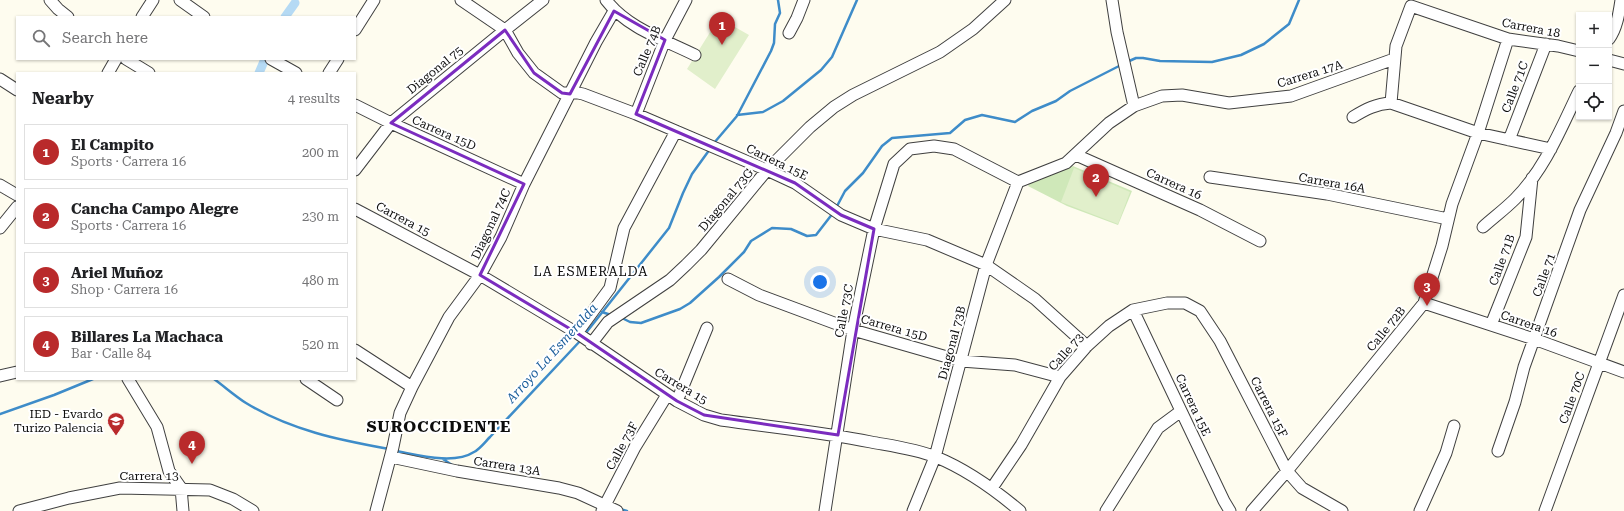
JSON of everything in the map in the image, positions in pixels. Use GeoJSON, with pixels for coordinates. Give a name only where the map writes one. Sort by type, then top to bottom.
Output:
{"type":"FeatureCollection","features":[{"type":"Feature","properties":{"kind":"street"},"geometry":{"type":"LineString","coordinates":[[50,0],[67,16]]}},
{"type":"Feature","properties":{"kind":"street"},"geometry":{"type":"LineString","coordinates":[[143,16],[153,0]]}},
{"type":"Feature","properties":{"kind":"street"},"geometry":{"type":"LineString","coordinates":[[180,0],[203,16]]}},
{"type":"Feature","properties":{"kind":"street"},"geometry":{"type":"LineString","coordinates":[[356,28],[374,0]]}},
{"type":"Feature","properties":{"kind":"street","name":"Carrera 15E"},"geometry":{"type":"LineString","coordinates":[[461,0],[505,30],[518,53],[534,73],[562,93],[578,93],[636,114],[768,170],[795,183],[839,214],[874,229],[927,240],[986,265],[1035,299],[1087,346]]}},
{"type":"Feature","properties":{"kind":"street","name":"Diagonal 75"},"geometry":{"type":"LineString","coordinates":[[356,169],[391,123],[543,0]]}},
{"type":"Feature","properties":{"kind":"street"},"geometry":{"type":"LineString","coordinates":[[606,0],[614,11],[632,24],[696,55]]}},
{"type":"Feature","properties":{"kind":"street","name":"Calle 74B"},"geometry":{"type":"LineString","coordinates":[[636,114],[665,40],[686,0]]}},
{"type":"Feature","properties":{"kind":"street"},"geometry":{"type":"LineString","coordinates":[[789,33],[804,0]]}},
{"type":"Feature","properties":{"kind":"street","name":"Diagonal 73G"},"geometry":{"type":"LineString","coordinates":[[591,344],[608,322],[652,293],[675,275],[701,250],[768,170],[810,127],[834,107],[853,95],[940,52],[973,29],[1005,0]]}},
{"type":"Feature","properties":{"kind":"street"},"geometry":{"type":"LineString","coordinates":[[1112,0],[1125,69],[1134,106]]}},
{"type":"Feature","properties":{"kind":"street"},"geometry":{"type":"LineString","coordinates":[[1612,33],[1615,27],[1621,0]]}},
{"type":"Feature","properties":{"kind":"street","name":"Carrera 18"},"geometry":{"type":"LineString","coordinates":[[1394,59],[1396,46],[1411,6],[1508,39],[1546,44],[1576,50]]}},
{"type":"Feature","properties":{"kind":"street","name":"Diagonal 74C"},"geometry":{"type":"LineString","coordinates":[[376,511],[392,453],[400,413],[412,387],[449,317],[480,275],[501,237],[524,184],[596,42],[614,11]]}},
{"type":"Feature","properties":{"kind":"street","name":"Calle 72B"},"geometry":{"type":"LineString","coordinates":[[1252,511],[1287,471],[1424,303],[1442,246],[1448,219],[1478,133],[1508,39]]}},
{"type":"Feature","properties":{"kind":"street","name":"Calle 71C"},"geometry":{"type":"LineString","coordinates":[[1509,140],[1546,44]]}},
{"type":"Feature","properties":{"kind":"street"},"geometry":{"type":"LineString","coordinates":[[1391,103],[1394,59]]}},
{"type":"Feature","properties":{"kind":"street","name":"Carrera 17A"},"geometry":{"type":"LineString","coordinates":[[1018,182],[1066,163],[1109,123],[1134,106],[1162,96],[1182,95],[1229,103],[1291,96],[1394,59]]}},
{"type":"Feature","properties":{"kind":"street"},"geometry":{"type":"LineString","coordinates":[[109,72],[115,60]]}},
{"type":"Feature","properties":{"kind":"street"},"geometry":{"type":"LineString","coordinates":[[128,60],[147,72]]}},
{"type":"Feature","properties":{"kind":"street"},"geometry":{"type":"LineString","coordinates":[[273,60],[294,72]]}},
{"type":"Feature","properties":{"kind":"street"},"geometry":{"type":"LineString","coordinates":[[330,72],[337,60]]}},
{"type":"Feature","properties":{"kind":"street"},"geometry":{"type":"LineString","coordinates":[[1612,61],[1624,64]]}},
{"type":"Feature","properties":{"kind":"street"},"geometry":{"type":"LineString","coordinates":[[0,79],[16,89]]}},
{"type":"Feature","properties":{"kind":"street"},"geometry":{"type":"LineString","coordinates":[[1483,227],[1516,198],[1532,178],[1551,149],[1576,97]]}},
{"type":"Feature","properties":{"kind":"street"},"geometry":{"type":"LineString","coordinates":[[1353,117],[1370,107],[1391,103],[1478,133],[1551,149]]}},
{"type":"Feature","properties":{"kind":"street","name":"Carrera 15D"},"geometry":{"type":"LineString","coordinates":[[356,106],[524,184]]}},
{"type":"Feature","properties":{"kind":"street","name":"Calle 71"},"geometry":{"type":"LineString","coordinates":[[1498,451],[1516,402],[1524,367],[1580,210],[1616,133],[1624,111]]}},
{"type":"Feature","properties":{"kind":"street"},"geometry":{"type":"LineString","coordinates":[[578,334],[610,288],[624,228],[676,131]]}},
{"type":"Feature","properties":{"kind":"street","name":"Calle 73C"},"geometry":{"type":"LineString","coordinates":[[825,511],[854,330],[874,229],[894,164],[910,149],[934,146],[954,149],[1018,182]]}},
{"type":"Feature","properties":{"kind":"street","name":"Carrera 16"},"geometry":{"type":"LineString","coordinates":[[1076,155],[1200,210],[1260,241]]}},
{"type":"Feature","properties":{"kind":"street","name":"Carrera 16A"},"geometry":{"type":"LineString","coordinates":[[1210,177],[1327,194],[1448,219]]}},
{"type":"Feature","properties":{"kind":"street","name":"Calle 71B"},"geometry":{"type":"LineString","coordinates":[[1491,325],[1526,237],[1532,178]]}},
{"type":"Feature","properties":{"kind":"street","name":"Diagonal 73B"},"geometry":{"type":"LineString","coordinates":[[913,511],[935,457],[986,265],[1018,182]]}},
{"type":"Feature","properties":{"kind":"street"},"geometry":{"type":"LineString","coordinates":[[0,185],[16,194]]}},
{"type":"Feature","properties":{"kind":"street"},"geometry":{"type":"LineString","coordinates":[[0,228],[16,208]]}},
{"type":"Feature","properties":{"kind":"street","name":"Carrera 15"},"geometry":{"type":"LineString","coordinates":[[356,210],[480,275],[578,334],[677,402],[704,415],[721,420],[838,435],[908,449],[935,457],[974,475],[1020,511]]}},
{"type":"Feature","properties":{"kind":"street","name":"Carrera 15D"},"geometry":{"type":"LineString","coordinates":[[728,279],[759,295],[854,330],[961,361],[1015,365],[1060,377]]}},
{"type":"Feature","properties":{"kind":"street","name":"Calle 70C"},"geometry":{"type":"LineString","coordinates":[[1545,511],[1624,295]]}},
{"type":"Feature","properties":{"kind":"street","name":"Calle 73"},"geometry":{"type":"LineString","coordinates":[[992,488],[1021,445],[1060,377],[1087,346],[1109,326],[1133,310],[1167,303],[1185,303]]}},
{"type":"Feature","properties":{"kind":"street","name":"Carrera 15F"},"geometry":{"type":"LineString","coordinates":[[1185,303],[1200,311],[1220,341],[1287,471],[1302,488],[1342,511]]}},
{"type":"Feature","properties":{"kind":"street","name":"Carrera 16"},"geometry":{"type":"LineString","coordinates":[[1424,303],[1534,339],[1624,372]]}},
{"type":"Feature","properties":{"kind":"street","name":"Carrera 15E"},"geometry":{"type":"LineString","coordinates":[[1133,310],[1230,511]]}},
{"type":"Feature","properties":{"kind":"street"},"geometry":{"type":"LineString","coordinates":[[677,402],[706,328]]}},
{"type":"Feature","properties":{"kind":"street"},"geometry":{"type":"LineString","coordinates":[[356,351],[412,387]]}},
{"type":"Feature","properties":{"kind":"street"},"geometry":{"type":"LineString","coordinates":[[0,376],[16,372]]}},
{"type":"Feature","properties":{"kind":"street"},"geometry":{"type":"LineString","coordinates":[[129,380],[157,427],[169,471],[181,488],[183,511]]}},
{"type":"Feature","properties":{"kind":"street"},"geometry":{"type":"LineString","coordinates":[[307,380],[337,400]]}},
{"type":"Feature","properties":{"kind":"street","name":"Calle 73F"},"geometry":{"type":"LineString","coordinates":[[606,504],[635,446],[667,395]]}},
{"type":"Feature","properties":{"kind":"street"},"geometry":{"type":"LineString","coordinates":[[1106,511],[1158,428],[1181,411]]}},
{"type":"Feature","properties":{"kind":"street"},"geometry":{"type":"LineString","coordinates":[[1420,511],[1446,453],[1454,426]]}},
{"type":"Feature","properties":{"kind":"street","name":"Carrera 13A"},"geometry":{"type":"LineString","coordinates":[[392,453],[560,488],[606,504],[617,511]]}},
{"type":"Feature","properties":{"kind":"street","name":"Carrera 13"},"geometry":{"type":"LineString","coordinates":[[19,511],[69,498],[120,488],[181,488],[210,490],[233,499],[253,511]]}},
{"type":"Feature","properties":{"kind":"highlighted area"},"geometry":{"type":"Polygon","coordinates":[[[614,11],[665,40],[636,114],[795,183],[841,215],[874,229],[838,435],[704,415],[677,401],[577,333],[480,275],[524,184],[391,123],[505,30],[534,73],[562,93],[570,94],[614,11]]]}},
{"type":"Feature","properties":{"kind":"green space"},"geometry":{"type":"Polygon","coordinates":[[[719,18],[749,35],[715,89],[687,69],[719,18]]]}},
{"type":"Feature","properties":{"kind":"green space"},"geometry":{"type":"Polygon","coordinates":[[[1073,166],[1132,191],[1118,225],[1067,206],[1028,186],[1029,184],[1073,166]]]}},
{"type":"Feature","properties":{"kind":"green space"},"geometry":{"type":"Polygon","coordinates":[[[1074,168],[1130,192],[1118,224],[1061,202],[1074,168]]]}},
{"type":"Feature","properties":{"kind":"waterway","name":"Arroyo La Esmeralda"},"geometry":{"type":"LineString","coordinates":[[714,143],[737,116],[771,51],[774,43],[775,24],[780,13],[778,0]]}},
{"type":"Feature","properties":{"kind":"waterway"},"geometry":{"type":"LineString","coordinates":[[737,115],[763,112],[783,101],[821,70],[832,57],[857,0]]}},
{"type":"Feature","properties":{"kind":"waterway"},"geometry":{"type":"LineString","coordinates":[[1127,62],[1136,58],[1160,61],[1212,62],[1241,55],[1264,44],[1289,24],[1299,0]]}},
{"type":"Feature","properties":{"kind":"waterway"},"geometry":{"type":"LineString","coordinates":[[286,16],[295,3]]}},
{"type":"Feature","properties":{"kind":"waterway"},"geometry":{"type":"LineString","coordinates":[[259,72],[265,60]]}},
{"type":"Feature","properties":{"kind":"waterway"},"geometry":{"type":"LineString","coordinates":[[836,208],[845,191],[863,173],[882,146],[892,138],[950,133],[965,120],[982,115],[1015,122],[1032,111],[1056,101],[1070,91],[1121,65]]}},
{"type":"Feature","properties":{"kind":"waterway","name":"Arroyo La Esmeralda"},"geometry":{"type":"LineString","coordinates":[[585,334],[669,228],[692,174],[710,149]]}},
{"type":"Feature","properties":{"kind":"waterway"},"geometry":{"type":"LineString","coordinates":[[620,317],[630,322],[641,323],[680,309],[690,303],[719,277],[744,252],[751,241],[772,228],[791,229],[807,236],[816,235],[833,213]]}},
{"type":"Feature","properties":{"kind":"waterway","name":"Arroyo La Esmeralda"},"geometry":{"type":"LineString","coordinates":[[602,312],[611,315]]}},
{"type":"Feature","properties":{"kind":"waterway","name":"Arroyo La Esmeralda"},"geometry":{"type":"LineString","coordinates":[[396,451],[436,458],[456,458],[466,456],[476,451],[581,340]]}},
{"type":"Feature","properties":{"kind":"waterway","name":"Arroyo La Esmeralda"},"geometry":{"type":"LineString","coordinates":[[0,414],[91,380]]}},
{"type":"Feature","properties":{"kind":"waterway","name":"Arroyo La Esmeralda"},"geometry":{"type":"LineString","coordinates":[[215,380],[246,403],[297,427],[333,438],[389,449]]}},
{"type":"Feature","properties":{"kind":"waterway"},"geometry":{"type":"LineString","coordinates":[[443,459],[452,465]]}},
{"type":"Feature","properties":{"kind":"waterway"},"geometry":{"type":"LineString","coordinates":[[620,509],[627,511]]}},
{"type":"Feature","properties":{"kind":"place","name":"El Campito"},"geometry":{"type":"Point","coordinates":[722,45]}},
{"type":"Feature","properties":{"kind":"place","name":"Cancha Campo Alegre"},"geometry":{"type":"Point","coordinates":[1096,197]}},
{"type":"Feature","properties":{"kind":"place","name":"Ariel Muñoz"},"geometry":{"type":"Point","coordinates":[1427,306]}},
{"type":"Feature","properties":{"kind":"place","name":"IED - Evardo Turizo Palencia"},"geometry":{"type":"Point","coordinates":[116,436]}},
{"type":"Feature","properties":{"kind":"place","name":"Billares La Machaca"},"geometry":{"type":"Point","coordinates":[192,464]}},
{"type":"Feature","properties":{"kind":"district","name":"LA ESMERALDA"},"geometry":{"type":"Point","coordinates":[591,271]}},
{"type":"Feature","properties":{"kind":"district","name":"SUROCCIDENTE"},"geometry":{"type":"Point","coordinates":[439,426]}}]}
